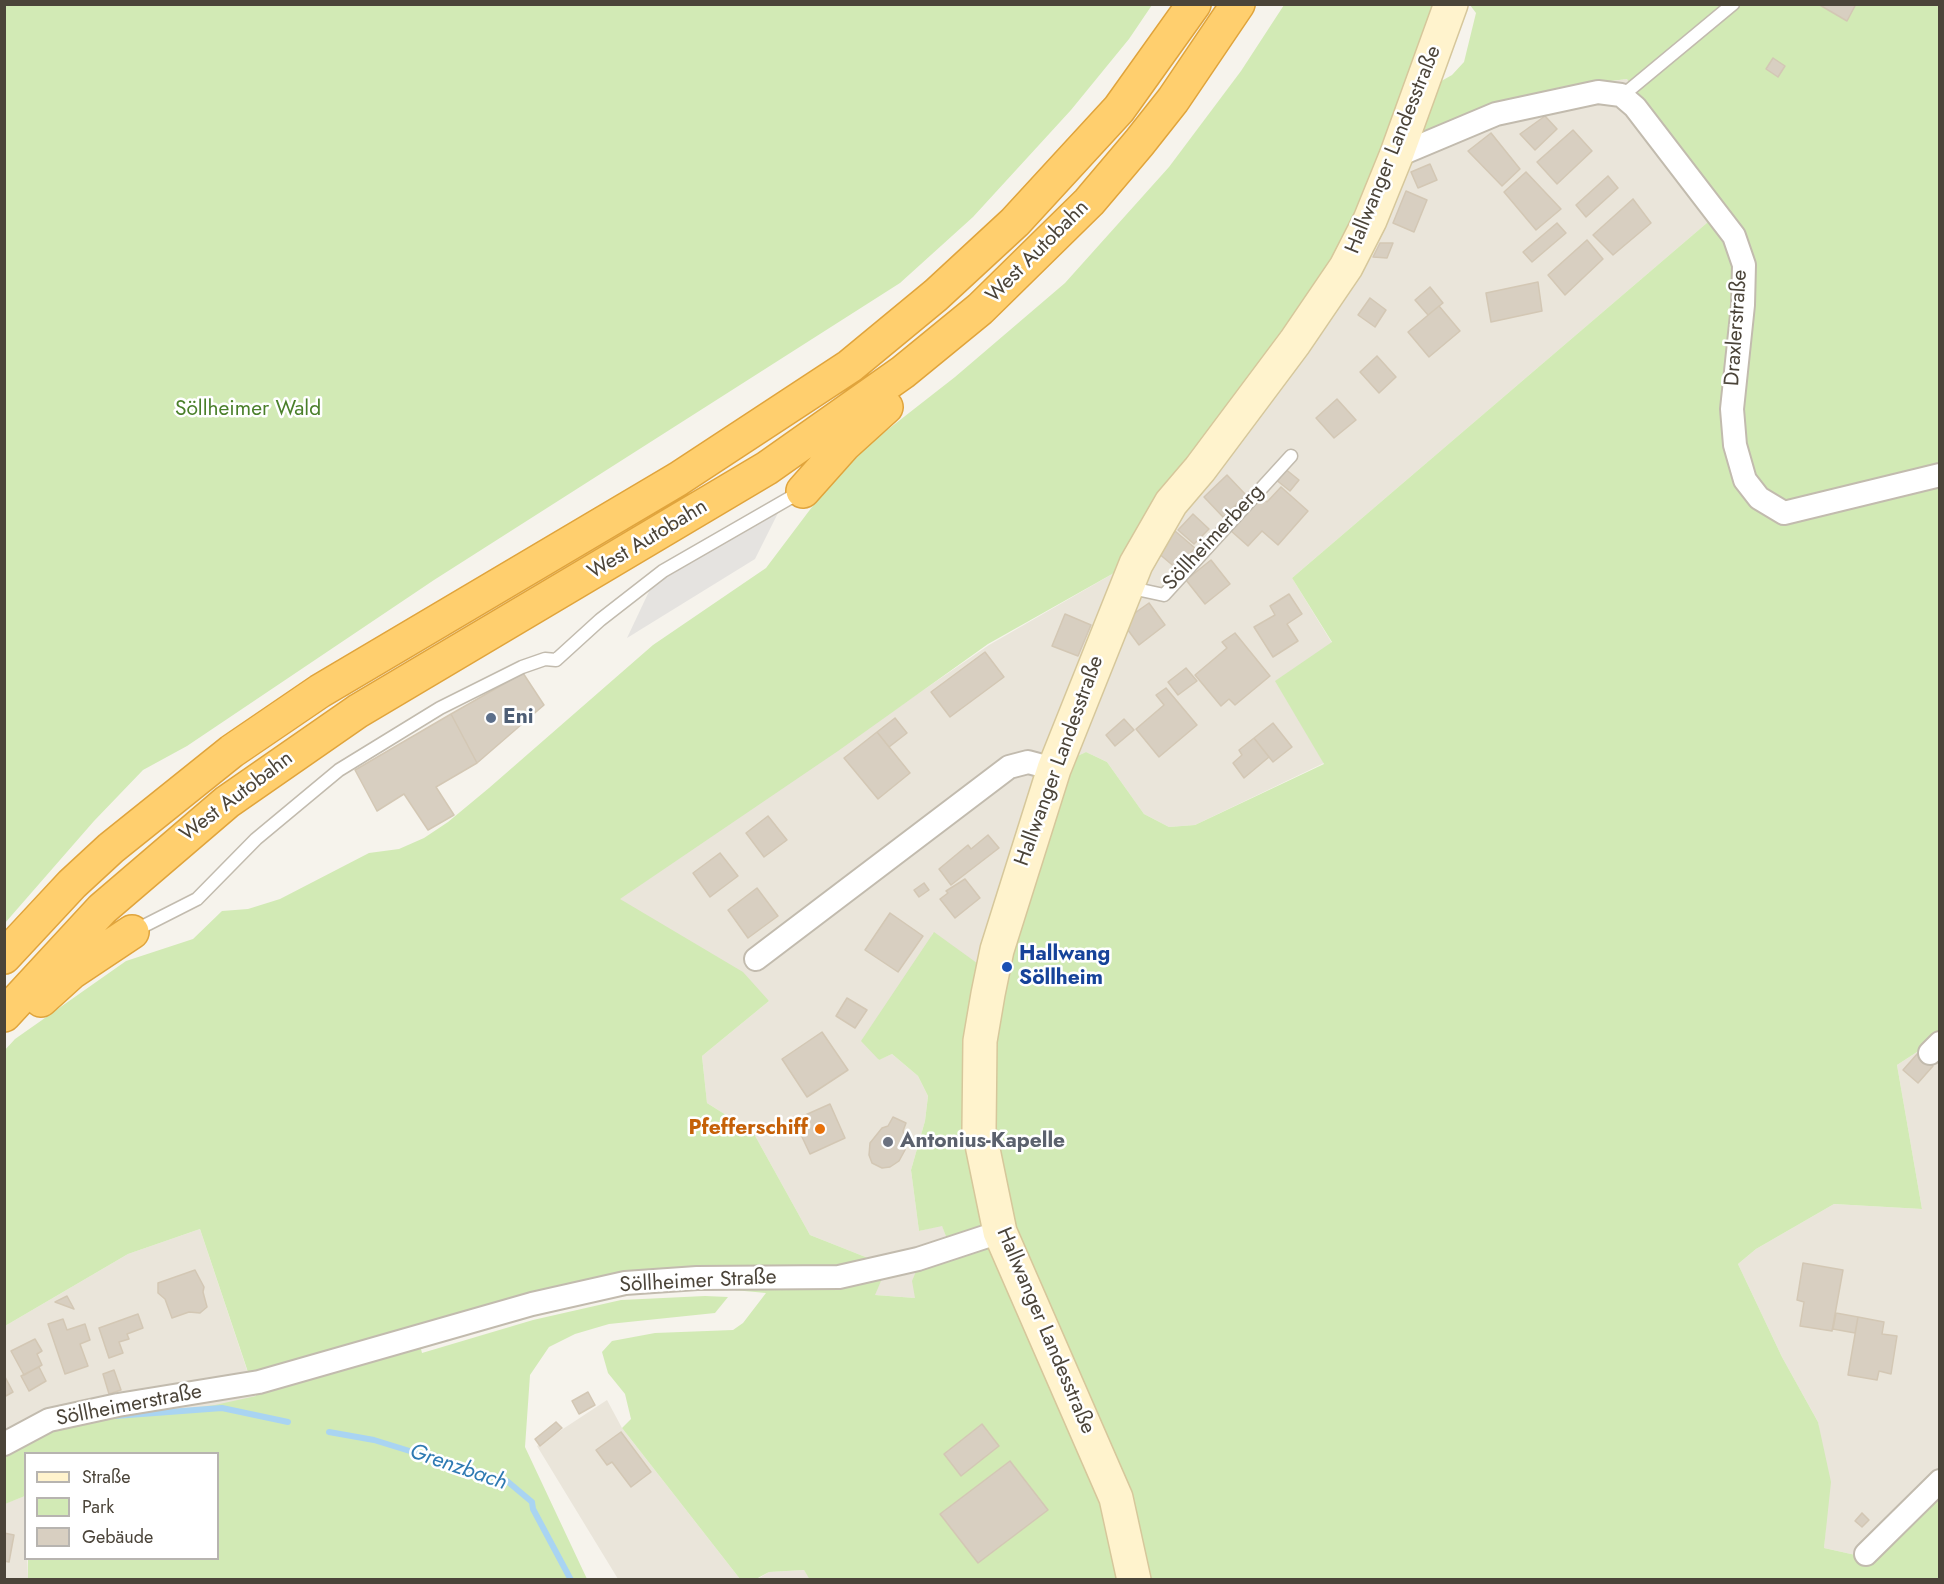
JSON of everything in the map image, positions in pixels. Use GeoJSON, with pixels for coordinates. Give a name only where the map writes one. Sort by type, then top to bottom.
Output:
{"type":"FeatureCollection","features":[{"type":"Feature","properties":{"kind":"highway","name":"West Autobahn"},"geometry":{"type":"LineString","coordinates":[[4,957],[72,884],[111,848],[232,751],[320,690],[678,479],[850,366],[936,295],[1015,222],[1119,109],[1194,4]]}},
{"type":"Feature","properties":{"kind":"highway","name":"West Autobahn"},"geometry":{"type":"LineString","coordinates":[[4,1015],[102,909],[186,834],[268,773],[358,711],[767,468],[903,372],[981,309],[1089,202],[1173,100],[1238,4]]}},
{"type":"Feature","properties":{"kind":"highway"},"geometry":{"type":"LineString","coordinates":[[803,490],[850,439],[890,404],[903,372]]}},
{"type":"Feature","properties":{"kind":"highway"},"geometry":{"type":"LineString","coordinates":[[4,1033],[72,972],[132,932]]}},
{"type":"Feature","properties":{"kind":"street","name":"Hallwanger Landesstraße"},"geometry":{"type":"LineString","coordinates":[[1134,1580],[1116,1498],[1000,1232],[979,1130],[980,1041],[997,950],[1054,769],[1126,587],[1150,536],[1171,503],[1200,469],[1326,298],[1370,220],[1396,156],[1451,4]]}},
{"type":"Feature","properties":{"kind":"street"},"geometry":{"type":"LineString","coordinates":[[1396,156],[1496,114],[1598,92],[1622,96]]}},
{"type":"Feature","properties":{"kind":"street","name":"Draxlerstraße"},"geometry":{"type":"LineString","coordinates":[[1622,96],[1635,107],[1734,236],[1744,265],[1743,305],[1732,409],[1735,445],[1745,480],[1759,498],[1784,513],[1940,475]]}},
{"type":"Feature","properties":{"kind":"street"},"geometry":{"type":"LineString","coordinates":[[756,958],[1009,767],[1028,762],[1054,769]]}},
{"type":"Feature","properties":{"kind":"street","name":"Söllheimer Straße"},"geometry":{"type":"LineString","coordinates":[[259,1382],[532,1304],[625,1283],[697,1278],[839,1276],[918,1260],[1000,1232]]}},
{"type":"Feature","properties":{"kind":"street","name":"Söllheimerstraße"},"geometry":{"type":"LineString","coordinates":[[4,1444],[49,1420],[118,1405],[259,1382]]}},
{"type":"Feature","properties":{"kind":"street"},"geometry":{"type":"LineString","coordinates":[[1866,1554],[1940,1481]]}},
{"type":"Feature","properties":{"kind":"lane"},"geometry":{"type":"LineString","coordinates":[[1622,96],[1732,4]]}},
{"type":"Feature","properties":{"kind":"lane","name":"Söllheimerberg"},"geometry":{"type":"LineString","coordinates":[[1126,587],[1148,594],[1164,595],[1291,456]]}},
{"type":"Feature","properties":{"kind":"lane"},"geometry":{"type":"LineString","coordinates":[[132,932],[197,898],[256,839],[339,770],[450,703],[522,667],[545,659],[556,660],[600,620],[663,571],[803,490]]}},
{"type":"Feature","properties":{"kind":"shaded area"},"geometry":{"type":"Polygon","coordinates":[[[1627,79],[1649,115],[1722,210],[1292,578],[1332,643],[1276,681],[1324,763],[1195,825],[1169,827],[1144,814],[1107,762],[1086,752],[1073,758],[1000,980],[933,933],[878,1060],[892,1054],[918,1076],[928,1096],[925,1121],[911,1170],[919,1231],[942,1225],[947,1239],[915,1298],[875,1295],[868,1258],[810,1235],[753,1132],[707,1103],[702,1056],[769,1001],[619,899],[989,645],[1121,569],[1163,490],[1240,388],[1370,187],[1416,136],[1489,109],[1561,87],[1627,79]]]}},
{"type":"Feature","properties":{"kind":"shaded area"},"geometry":{"type":"Polygon","coordinates":[[[780,509],[755,559],[627,638],[653,583],[780,509]]]}},
{"type":"Feature","properties":{"kind":"shaded area"},"geometry":{"type":"Polygon","coordinates":[[[1939,1030],[1939,1487],[1869,1558],[1824,1548],[1826,1525],[1818,1422],[1782,1357],[1738,1264],[1756,1249],[1834,1204],[1922,1209],[1897,1065],[1917,1052],[1939,1030]]]}},
{"type":"Feature","properties":{"kind":"shaded area"},"geometry":{"type":"Polygon","coordinates":[[[200,1229],[256,1397],[5,1452],[5,1326],[128,1254],[200,1229]]]}},
{"type":"Feature","properties":{"kind":"shaded area"},"geometry":{"type":"Polygon","coordinates":[[[607,1400],[622,1428],[740,1579],[618,1579],[537,1446],[607,1400]]]}},
{"type":"Feature","properties":{"kind":"shaded area"},"geometry":{"type":"Polygon","coordinates":[[[24,1496],[24,1560],[27,1560],[28,1579],[5,1579],[4,1504],[24,1496]]]}},
{"type":"Feature","properties":{"kind":"shaded area"},"geometry":{"type":"Polygon","coordinates":[[[804,1570],[810,1579],[756,1580],[769,1572],[804,1570]]]}},
{"type":"Feature","properties":{"kind":"green space","name":"Söllheimer Wald"},"geometry":{"type":"Polygon","coordinates":[[[5,4],[1152,5],[1129,39],[1071,110],[973,217],[900,283],[434,580],[187,746],[143,770],[94,821],[5,923],[5,4]]]}},
{"type":"Feature","properties":{"kind":"green space"},"geometry":{"type":"Polygon","coordinates":[[[1284,5],[1439,5],[1370,187],[1316,285],[1163,490],[1121,569],[988,644],[838,751],[620,899],[743,972],[769,1001],[702,1056],[707,1103],[753,1132],[810,1235],[868,1258],[881,1281],[875,1295],[915,1298],[912,1281],[917,1269],[947,1239],[942,1226],[919,1231],[911,1170],[925,1121],[928,1096],[918,1076],[892,1054],[879,1060],[861,1041],[934,932],[999,979],[1073,758],[1086,752],[1107,762],[1144,814],[1169,827],[1195,825],[1324,764],[1275,681],[1332,642],[1292,578],[1722,210],[1649,115],[1627,79],[1561,87],[1489,109],[1416,136],[1436,84],[1452,75],[1464,62],[1476,13],[1470,5],[1939,5],[1940,1030],[1917,1052],[1897,1065],[1922,1209],[1834,1204],[1756,1249],[1738,1264],[1782,1357],[1818,1422],[1831,1482],[1824,1548],[1869,1558],[1939,1487],[1939,1579],[1145,1579],[1061,1406],[1112,1536],[1117,1579],[810,1580],[804,1570],[769,1572],[756,1579],[740,1579],[622,1428],[631,1419],[625,1394],[608,1373],[602,1352],[612,1341],[655,1333],[733,1330],[743,1323],[766,1293],[723,1289],[621,1294],[567,1305],[492,1325],[421,1349],[422,1353],[533,1320],[621,1300],[728,1297],[715,1313],[609,1324],[575,1334],[549,1347],[530,1375],[525,1447],[587,1579],[28,1579],[28,1560],[219,1560],[219,1452],[24,1452],[24,1496],[5,1504],[5,1452],[34,1436],[71,1423],[215,1405],[256,1396],[200,1229],[128,1254],[5,1326],[4,1051],[15,1039],[126,961],[193,939],[222,911],[248,909],[280,899],[369,853],[399,849],[424,838],[448,822],[653,645],[766,568],[815,503],[868,445],[955,377],[1065,283],[1169,167],[1241,71],[1284,5]]]}},
{"type":"Feature","properties":{"kind":"building"},"geometry":{"type":"Polygon","coordinates":[[[1818,4],[1856,4],[1847,21],[1818,4]]]}},
{"type":"Feature","properties":{"kind":"building"},"geometry":{"type":"Polygon","coordinates":[[[1773,58],[1785,66],[1778,77],[1766,69],[1773,58]]]}},
{"type":"Feature","properties":{"kind":"building"},"geometry":{"type":"Polygon","coordinates":[[[1545,116],[1557,129],[1535,150],[1520,134],[1545,116]]]}},
{"type":"Feature","properties":{"kind":"building"},"geometry":{"type":"Polygon","coordinates":[[[1573,130],[1592,151],[1557,184],[1537,162],[1573,130]]]}},
{"type":"Feature","properties":{"kind":"building"},"geometry":{"type":"Polygon","coordinates":[[[1491,133],[1520,169],[1502,186],[1468,151],[1491,133]]]}},
{"type":"Feature","properties":{"kind":"building"},"geometry":{"type":"Polygon","coordinates":[[[1430,164],[1437,180],[1418,188],[1411,172],[1430,164]]]}},
{"type":"Feature","properties":{"kind":"building"},"geometry":{"type":"Polygon","coordinates":[[[1526,172],[1561,209],[1536,230],[1504,192],[1526,172]]]}},
{"type":"Feature","properties":{"kind":"building"},"geometry":{"type":"Polygon","coordinates":[[[1608,176],[1618,188],[1586,217],[1576,205],[1608,176]]]}},
{"type":"Feature","properties":{"kind":"building"},"geometry":{"type":"Polygon","coordinates":[[[1406,191],[1427,200],[1414,232],[1393,223],[1406,191]]]}},
{"type":"Feature","properties":{"kind":"building"},"geometry":{"type":"Polygon","coordinates":[[[1633,199],[1651,223],[1613,255],[1593,235],[1633,199]]]}},
{"type":"Feature","properties":{"kind":"building"},"geometry":{"type":"Polygon","coordinates":[[[1557,223],[1566,233],[1532,262],[1523,252],[1557,223]]]}},
{"type":"Feature","properties":{"kind":"building"},"geometry":{"type":"Polygon","coordinates":[[[1587,240],[1603,259],[1565,295],[1548,275],[1587,240]]]}},
{"type":"Feature","properties":{"kind":"building"},"geometry":{"type":"Polygon","coordinates":[[[1380,243],[1393,243],[1387,258],[1373,257],[1380,243]]]}},
{"type":"Feature","properties":{"kind":"building"},"geometry":{"type":"Polygon","coordinates":[[[1538,282],[1542,311],[1491,322],[1486,293],[1538,282]]]}},
{"type":"Feature","properties":{"kind":"building"},"geometry":{"type":"Polygon","coordinates":[[[1430,287],[1443,303],[1428,315],[1415,300],[1430,287]]]}},
{"type":"Feature","properties":{"kind":"building"},"geometry":{"type":"Polygon","coordinates":[[[1370,298],[1386,310],[1375,327],[1358,315],[1370,298]]]}},
{"type":"Feature","properties":{"kind":"building"},"geometry":{"type":"Polygon","coordinates":[[[1439,306],[1460,331],[1429,357],[1408,332],[1439,306]]]}},
{"type":"Feature","properties":{"kind":"building"},"geometry":{"type":"Polygon","coordinates":[[[1377,356],[1396,377],[1379,393],[1360,372],[1377,356]]]}},
{"type":"Feature","properties":{"kind":"building"},"geometry":{"type":"Polygon","coordinates":[[[1337,399],[1356,420],[1334,438],[1316,418],[1337,399]]]}},
{"type":"Feature","properties":{"kind":"building"},"geometry":{"type":"Polygon","coordinates":[[[1284,468],[1299,480],[1290,491],[1275,479],[1284,468]]]}},
{"type":"Feature","properties":{"kind":"building"},"geometry":{"type":"Polygon","coordinates":[[[1227,475],[1246,495],[1223,517],[1204,497],[1227,475]]]}},
{"type":"Feature","properties":{"kind":"building"},"geometry":{"type":"Polygon","coordinates":[[[1281,487],[1308,511],[1278,545],[1262,531],[1248,546],[1230,530],[1260,496],[1267,502],[1281,487]]]}},
{"type":"Feature","properties":{"kind":"building"},"geometry":{"type":"Polygon","coordinates":[[[1193,514],[1209,529],[1194,544],[1178,530],[1193,514]]]}},
{"type":"Feature","properties":{"kind":"building"},"geometry":{"type":"Polygon","coordinates":[[[1175,531],[1195,548],[1177,569],[1157,552],[1175,531]]]}},
{"type":"Feature","properties":{"kind":"building"},"geometry":{"type":"Polygon","coordinates":[[[1211,560],[1230,584],[1205,604],[1186,580],[1211,560]]]}},
{"type":"Feature","properties":{"kind":"building"},"geometry":{"type":"Polygon","coordinates":[[[1289,594],[1302,614],[1287,624],[1298,641],[1273,657],[1254,627],[1275,615],[1270,606],[1289,594]]]}},
{"type":"Feature","properties":{"kind":"building"},"geometry":{"type":"Polygon","coordinates":[[[1149,603],[1165,625],[1139,645],[1122,622],[1149,603]]]}},
{"type":"Feature","properties":{"kind":"building"},"geometry":{"type":"Polygon","coordinates":[[[1065,614],[1091,625],[1078,656],[1052,646],[1065,614]]]}},
{"type":"Feature","properties":{"kind":"building"},"geometry":{"type":"Polygon","coordinates":[[[1235,633],[1270,676],[1235,705],[1229,699],[1221,706],[1195,675],[1227,648],[1222,642],[1235,633]]]}},
{"type":"Feature","properties":{"kind":"building"},"geometry":{"type":"Polygon","coordinates":[[[985,652],[1004,677],[950,717],[931,692],[985,652]]]}},
{"type":"Feature","properties":{"kind":"building"},"geometry":{"type":"Polygon","coordinates":[[[1186,668],[1197,681],[1178,695],[1168,682],[1186,668]]]}},
{"type":"Feature","properties":{"kind":"building"},"geometry":{"type":"Polygon","coordinates":[[[523,673],[544,705],[477,763],[451,714],[523,673]]]}},
{"type":"Feature","properties":{"kind":"building"},"geometry":{"type":"Polygon","coordinates":[[[1166,688],[1197,725],[1159,757],[1136,729],[1164,705],[1156,695],[1166,688]]]}},
{"type":"Feature","properties":{"kind":"building"},"geometry":{"type":"Polygon","coordinates":[[[451,714],[477,763],[436,787],[454,815],[428,830],[404,794],[377,811],[355,770],[451,714]]]}},
{"type":"Feature","properties":{"kind":"building"},"geometry":{"type":"Polygon","coordinates":[[[895,718],[907,733],[889,747],[877,732],[895,718]]]}},
{"type":"Feature","properties":{"kind":"building"},"geometry":{"type":"Polygon","coordinates":[[[1124,719],[1134,730],[1115,746],[1106,735],[1124,719]]]}},
{"type":"Feature","properties":{"kind":"building"},"geometry":{"type":"Polygon","coordinates":[[[1273,723],[1292,747],[1273,762],[1254,738],[1273,723]]]}},
{"type":"Feature","properties":{"kind":"building"},"geometry":{"type":"Polygon","coordinates":[[[877,732],[910,773],[878,799],[844,758],[877,732]]]}},
{"type":"Feature","properties":{"kind":"building"},"geometry":{"type":"Polygon","coordinates":[[[1254,738],[1269,757],[1244,778],[1233,763],[1242,755],[1239,750],[1254,738]]]}},
{"type":"Feature","properties":{"kind":"building"},"geometry":{"type":"Polygon","coordinates":[[[768,816],[787,840],[764,857],[746,833],[768,816]]]}},
{"type":"Feature","properties":{"kind":"building"},"geometry":{"type":"Polygon","coordinates":[[[988,835],[999,848],[951,885],[939,869],[968,845],[971,849],[988,835]]]}},
{"type":"Feature","properties":{"kind":"building"},"geometry":{"type":"Polygon","coordinates":[[[720,853],[738,876],[710,897],[693,873],[720,853]]]}},
{"type":"Feature","properties":{"kind":"building"},"geometry":{"type":"Polygon","coordinates":[[[965,879],[980,898],[955,918],[940,899],[948,893],[946,891],[965,879]]]}},
{"type":"Feature","properties":{"kind":"building"},"geometry":{"type":"Polygon","coordinates":[[[924,883],[929,890],[919,897],[914,890],[924,883]]]}},
{"type":"Feature","properties":{"kind":"building"},"geometry":{"type":"Polygon","coordinates":[[[757,888],[778,916],[748,938],[728,910],[757,888]]]}},
{"type":"Feature","properties":{"kind":"building"},"geometry":{"type":"Polygon","coordinates":[[[890,913],[923,936],[898,972],[865,950],[890,913]]]}},
{"type":"Feature","properties":{"kind":"building"},"geometry":{"type":"Polygon","coordinates":[[[847,998],[867,1010],[855,1028],[836,1016],[847,998]]]}},
{"type":"Feature","properties":{"kind":"building"},"geometry":{"type":"Polygon","coordinates":[[[822,1032],[848,1070],[807,1097],[782,1059],[822,1032]]]}},
{"type":"Feature","properties":{"kind":"building"},"geometry":{"type":"Polygon","coordinates":[[[1918,1053],[1933,1066],[1918,1083],[1903,1070],[1918,1053]]]}},
{"type":"Feature","properties":{"kind":"building","name":"Pfefferschiff"},"geometry":{"type":"Polygon","coordinates":[[[830,1104],[845,1138],[810,1154],[794,1120],[830,1104]]]}},
{"type":"Feature","properties":{"kind":"building","name":"Antonius-Kapelle"},"geometry":{"type":"Polygon","coordinates":[[[893,1117],[906,1123],[903,1131],[906,1140],[905,1150],[899,1161],[890,1167],[882,1168],[872,1163],[869,1155],[870,1143],[882,1128],[888,1126],[893,1117]]]}},
{"type":"Feature","properties":{"kind":"building"},"geometry":{"type":"Polygon","coordinates":[[[1803,1263],[1843,1270],[1832,1331],[1800,1326],[1804,1302],[1797,1300],[1803,1263]]]}},
{"type":"Feature","properties":{"kind":"building"},"geometry":{"type":"Polygon","coordinates":[[[195,1270],[204,1287],[207,1307],[200,1313],[189,1312],[172,1318],[165,1299],[158,1293],[158,1283],[195,1270]]]}},
{"type":"Feature","properties":{"kind":"building"},"geometry":{"type":"Polygon","coordinates":[[[67,1296],[74,1309],[55,1302],[67,1296]]]}},
{"type":"Feature","properties":{"kind":"building"},"geometry":{"type":"Polygon","coordinates":[[[1836,1313],[1858,1317],[1855,1333],[1833,1329],[1836,1313]]]}},
{"type":"Feature","properties":{"kind":"building"},"geometry":{"type":"Polygon","coordinates":[[[138,1314],[143,1328],[127,1334],[129,1339],[119,1342],[123,1353],[109,1358],[99,1328],[138,1314]]]}},
{"type":"Feature","properties":{"kind":"building"},"geometry":{"type":"Polygon","coordinates":[[[1858,1317],[1884,1322],[1882,1334],[1897,1336],[1891,1374],[1879,1371],[1877,1380],[1848,1375],[1858,1317]]]}},
{"type":"Feature","properties":{"kind":"building"},"geometry":{"type":"Polygon","coordinates":[[[63,1319],[67,1330],[85,1324],[90,1340],[80,1344],[88,1366],[65,1374],[48,1324],[63,1319]]]}},
{"type":"Feature","properties":{"kind":"building"},"geometry":{"type":"Polygon","coordinates":[[[35,1339],[42,1351],[37,1354],[42,1365],[24,1375],[11,1351],[35,1339]]]}},
{"type":"Feature","properties":{"kind":"building"},"geometry":{"type":"Polygon","coordinates":[[[39,1367],[46,1381],[29,1391],[21,1376],[39,1367]]]}},
{"type":"Feature","properties":{"kind":"building"},"geometry":{"type":"Polygon","coordinates":[[[114,1370],[121,1390],[109,1394],[103,1374],[114,1370]]]}},
{"type":"Feature","properties":{"kind":"building"},"geometry":{"type":"Polygon","coordinates":[[[4,1375],[13,1392],[4,1397],[4,1375]]]}},
{"type":"Feature","properties":{"kind":"building"},"geometry":{"type":"Polygon","coordinates":[[[588,1392],[595,1405],[579,1414],[572,1401],[588,1392]]]}},
{"type":"Feature","properties":{"kind":"building"},"geometry":{"type":"Polygon","coordinates":[[[556,1422],[562,1428],[540,1446],[535,1439],[556,1422]]]}},
{"type":"Feature","properties":{"kind":"building"},"geometry":{"type":"Polygon","coordinates":[[[982,1424],[999,1446],[961,1476],[944,1454],[982,1424]]]}},
{"type":"Feature","properties":{"kind":"building"},"geometry":{"type":"Polygon","coordinates":[[[621,1432],[651,1472],[631,1487],[612,1462],[607,1465],[596,1450],[621,1432]]]}},
{"type":"Feature","properties":{"kind":"building"},"geometry":{"type":"Polygon","coordinates":[[[1010,1461],[1048,1510],[978,1563],[940,1514],[1010,1461]]]}},
{"type":"Feature","properties":{"kind":"building"},"geometry":{"type":"Polygon","coordinates":[[[1862,1513],[1869,1520],[1862,1527],[1855,1521],[1862,1513]]]}},
{"type":"Feature","properties":{"kind":"building"},"geometry":{"type":"Polygon","coordinates":[[[4,1533],[14,1535],[9,1562],[4,1561],[4,1533]]]}},
{"type":"Feature","properties":{"kind":"waterway","name":"Grenzbach"},"geometry":{"type":"LineString","coordinates":[[115,1416],[222,1408],[288,1422]]}},
{"type":"Feature","properties":{"kind":"waterway","name":"Grenzbach"},"geometry":{"type":"LineString","coordinates":[[329,1432],[374,1440],[507,1481],[532,1502],[533,1509],[571,1580]]}},
{"type":"Feature","properties":{"kind":"place","name":"Eni"},"geometry":{"type":"Point","coordinates":[491,718]}},
{"type":"Feature","properties":{"kind":"place","name":"Hallwang Söllheim"},"geometry":{"type":"Point","coordinates":[1007,967]}},
{"type":"Feature","properties":{"kind":"place","name":"Pfefferschiff"},"geometry":{"type":"Point","coordinates":[820,1129]}},
{"type":"Feature","properties":{"kind":"place","name":"Antonius-Kapelle"},"geometry":{"type":"Point","coordinates":[888,1142]}}]}
